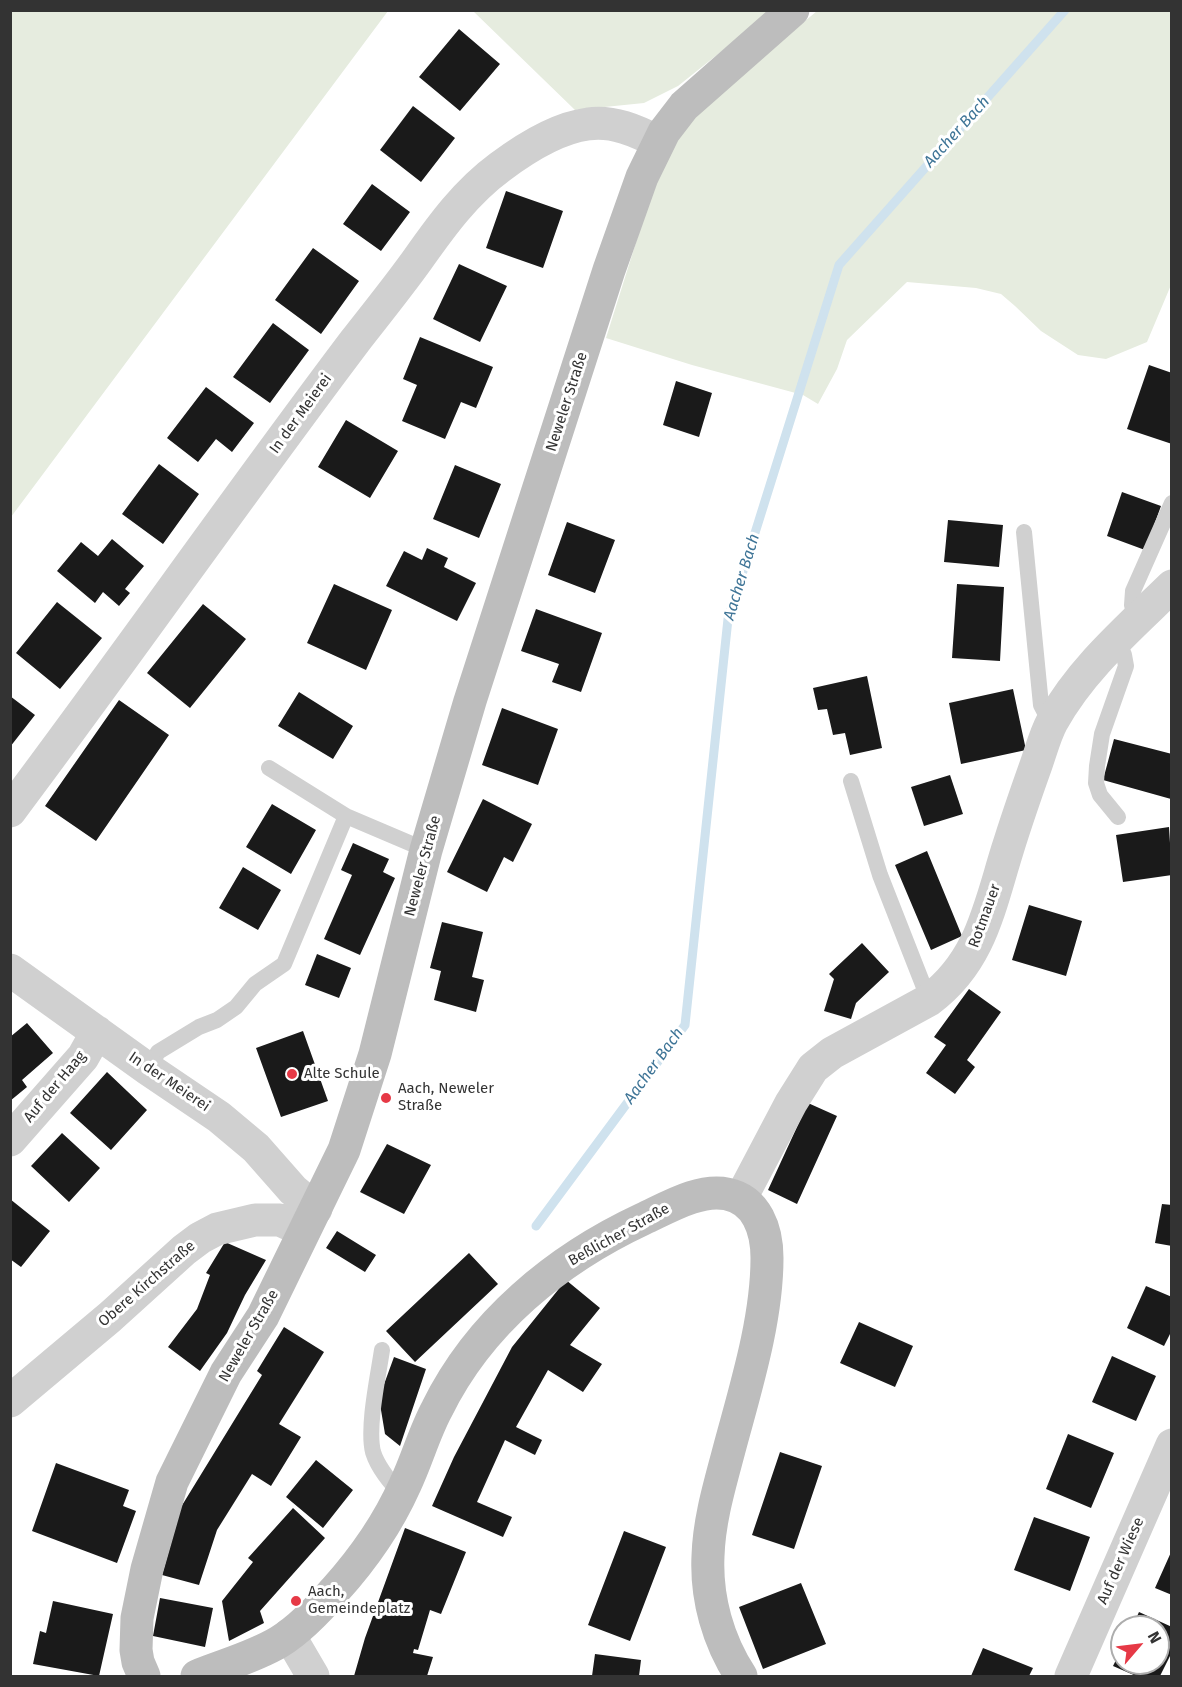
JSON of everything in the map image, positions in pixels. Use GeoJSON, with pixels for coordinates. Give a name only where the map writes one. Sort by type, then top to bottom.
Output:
{"type":"FeatureCollection","features":[{"type":"Feature","properties":{"kind":"main road","name":"Neweler Straße"},"geometry":{"type":"LineString","coordinates":[[144,1677],[136,1650],[137,1618],[147,1569],[172,1482],[226,1373],[263,1316],[344,1150],[359,1107],[426,850],[470,701],[642,177],[658,142],[684,106],[793,10]]}},
{"type":"Feature","properties":{"kind":"main road","name":"Beßlicher Straße"},"geometry":{"type":"LineString","coordinates":[[197,1677],[266,1649],[289,1635],[321,1606],[355,1566],[377,1535],[401,1494],[437,1407],[458,1372],[496,1322],[521,1298],[571,1260],[602,1241],[675,1204],[711,1193],[741,1198]]}},
{"type":"Feature","properties":{"kind":"main road"},"geometry":{"type":"LineString","coordinates":[[741,1198],[757,1214],[765,1235],[766,1283],[757,1338],[720,1482],[708,1554],[711,1599],[717,1624],[726,1649],[741,1677]]}},
{"type":"Feature","properties":{"kind":"street","name":"In der Meierei"},"geometry":{"type":"LineString","coordinates":[[10,811],[311,399],[441,226],[476,188],[499,167],[526,149],[563,130],[588,123],[617,126],[658,142]]}},
{"type":"Feature","properties":{"kind":"street","name":"Rotmauer"},"geometry":{"type":"LineString","coordinates":[[741,1198],[791,1103],[813,1068],[832,1053],[928,1000],[956,976],[974,948],[1051,724],[1077,684],[1126,630],[1172,586]]}},
{"type":"Feature","properties":{"kind":"street","name":"In der Meierei"},"geometry":{"type":"LineString","coordinates":[[10,970],[238,1132],[256,1148],[293,1190],[310,1220]]}},
{"type":"Feature","properties":{"kind":"street","name":"Auf der Haag"},"geometry":{"type":"LineString","coordinates":[[10,1140],[82,1057],[97,1032]]}},
{"type":"Feature","properties":{"kind":"street","name":"Obere Kirchstraße"},"geometry":{"type":"LineString","coordinates":[[10,1401],[110,1317],[183,1250],[201,1238],[217,1229],[255,1220],[310,1220]]}},
{"type":"Feature","properties":{"kind":"street","name":"Auf der Wiese"},"geometry":{"type":"LineString","coordinates":[[1071,1677],[1172,1445]]}},
{"type":"Feature","properties":{"kind":"street"},"geometry":{"type":"LineString","coordinates":[[289,1635],[314,1677]]}},
{"type":"Feature","properties":{"kind":"lane"},"geometry":{"type":"LineString","coordinates":[[1118,817],[1100,795],[1096,783],[1096,766],[1102,734],[1126,666],[1124,655],[1126,630],[1133,591],[1172,503]]}},
{"type":"Feature","properties":{"kind":"lane"},"geometry":{"type":"LineString","coordinates":[[1024,532],[1041,705],[1051,724]]}},
{"type":"Feature","properties":{"kind":"lane"},"geometry":{"type":"LineString","coordinates":[[269,768],[346,816],[426,850]]}},
{"type":"Feature","properties":{"kind":"lane"},"geometry":{"type":"LineString","coordinates":[[851,781],[880,875],[928,1000]]}},
{"type":"Feature","properties":{"kind":"lane"},"geometry":{"type":"LineString","coordinates":[[148,1069],[158,1052],[236,1007],[255,984],[284,964],[346,816]]}},
{"type":"Feature","properties":{"kind":"lane"},"geometry":{"type":"LineString","coordinates":[[382,1350],[374,1396],[371,1441],[379,1466],[401,1494]]}},
{"type":"Feature","properties":{"kind":"shaded area"},"geometry":{"type":"Polygon","coordinates":[[[10,11],[388,11],[11,517],[10,11]]]}},
{"type":"Feature","properties":{"kind":"shaded area"},"geometry":{"type":"Polygon","coordinates":[[[473,11],[772,11],[678,86],[644,103],[575,110],[473,11]]]}},
{"type":"Feature","properties":{"kind":"shaded area"},"geometry":{"type":"Polygon","coordinates":[[[817,11],[1171,11],[1171,285],[1147,342],[1106,359],[1078,355],[1041,331],[1001,294],[976,288],[907,282],[847,340],[837,369],[818,404],[803,395],[692,365],[606,338],[649,201],[675,140],[687,125],[733,81],[817,11]]]}},
{"type":"Feature","properties":{"kind":"building"},"geometry":{"type":"Polygon","coordinates":[[[459,29],[500,64],[460,111],[419,77],[459,29]]]}},
{"type":"Feature","properties":{"kind":"building"},"geometry":{"type":"Polygon","coordinates":[[[413,106],[455,138],[421,182],[380,150],[413,106]]]}},
{"type":"Feature","properties":{"kind":"building"},"geometry":{"type":"Polygon","coordinates":[[[372,184],[410,212],[381,251],[343,224],[372,184]]]}},
{"type":"Feature","properties":{"kind":"building"},"geometry":{"type":"Polygon","coordinates":[[[506,191],[563,211],[543,268],[486,248],[506,191]]]}},
{"type":"Feature","properties":{"kind":"building"},"geometry":{"type":"Polygon","coordinates":[[[313,248],[359,281],[321,334],[275,300],[313,248]]]}},
{"type":"Feature","properties":{"kind":"building"},"geometry":{"type":"Polygon","coordinates":[[[459,264],[507,286],[480,342],[433,319],[459,264]]]}},
{"type":"Feature","properties":{"kind":"building"},"geometry":{"type":"Polygon","coordinates":[[[273,323],[309,350],[270,403],[233,377],[273,323]]]}},
{"type":"Feature","properties":{"kind":"building"},"geometry":{"type":"Polygon","coordinates":[[[420,337],[493,367],[476,408],[461,402],[445,439],[402,421],[417,385],[403,379],[420,337]]]}},
{"type":"Feature","properties":{"kind":"building"},"geometry":{"type":"Polygon","coordinates":[[[1149,365],[1172,373],[1172,444],[1127,429],[1149,365]]]}},
{"type":"Feature","properties":{"kind":"building"},"geometry":{"type":"Polygon","coordinates":[[[676,381],[712,393],[699,437],[663,425],[676,381]]]}},
{"type":"Feature","properties":{"kind":"building"},"geometry":{"type":"Polygon","coordinates":[[[206,387],[254,423],[232,452],[216,439],[198,462],[167,438],[206,387]]]}},
{"type":"Feature","properties":{"kind":"building"},"geometry":{"type":"Polygon","coordinates":[[[346,420],[398,451],[370,498],[318,467],[346,420]]]}},
{"type":"Feature","properties":{"kind":"building"},"geometry":{"type":"Polygon","coordinates":[[[159,464],[199,494],[163,544],[122,514],[159,464]]]}},
{"type":"Feature","properties":{"kind":"building"},"geometry":{"type":"Polygon","coordinates":[[[455,465],[501,484],[479,538],[433,519],[455,465]]]}},
{"type":"Feature","properties":{"kind":"building"},"geometry":{"type":"Polygon","coordinates":[[[1122,492],[1161,506],[1145,550],[1107,536],[1122,492]]]}},
{"type":"Feature","properties":{"kind":"building"},"geometry":{"type":"Polygon","coordinates":[[[948,520],[1003,525],[999,567],[944,562],[948,520]]]}},
{"type":"Feature","properties":{"kind":"building"},"geometry":{"type":"Polygon","coordinates":[[[567,522],[615,540],[595,593],[548,575],[567,522]]]}},
{"type":"Feature","properties":{"kind":"building"},"geometry":{"type":"Polygon","coordinates":[[[112,539],[144,566],[125,589],[130,593],[119,606],[103,592],[95,603],[57,571],[81,542],[98,556],[112,539]]]}},
{"type":"Feature","properties":{"kind":"building"},"geometry":{"type":"Polygon","coordinates":[[[427,548],[448,558],[444,567],[476,583],[457,621],[386,586],[404,551],[422,560],[427,548]]]}},
{"type":"Feature","properties":{"kind":"building"},"geometry":{"type":"Polygon","coordinates":[[[334,584],[392,610],[366,670],[307,643],[334,584]]]}},
{"type":"Feature","properties":{"kind":"building"},"geometry":{"type":"Polygon","coordinates":[[[957,584],[1004,587],[1000,661],[952,658],[957,584]]]}},
{"type":"Feature","properties":{"kind":"building"},"geometry":{"type":"Polygon","coordinates":[[[57,602],[102,638],[60,689],[16,653],[57,602]]]}},
{"type":"Feature","properties":{"kind":"building"},"geometry":{"type":"Polygon","coordinates":[[[203,604],[246,639],[190,708],[147,673],[203,604]]]}},
{"type":"Feature","properties":{"kind":"building"},"geometry":{"type":"Polygon","coordinates":[[[536,609],[602,633],[581,692],[552,682],[559,664],[521,651],[536,609]]]}},
{"type":"Feature","properties":{"kind":"building"},"geometry":{"type":"Polygon","coordinates":[[[867,676],[882,748],[850,755],[845,733],[833,735],[827,709],[818,710],[813,688],[867,676]]]}},
{"type":"Feature","properties":{"kind":"building"},"geometry":{"type":"Polygon","coordinates":[[[1013,689],[1026,750],[961,764],[949,703],[1013,689]]]}},
{"type":"Feature","properties":{"kind":"building"},"geometry":{"type":"Polygon","coordinates":[[[299,692],[353,726],[333,759],[278,726],[299,692]]]}},
{"type":"Feature","properties":{"kind":"building"},"geometry":{"type":"Polygon","coordinates":[[[10,696],[35,715],[10,747],[10,696]]]}},
{"type":"Feature","properties":{"kind":"building"},"geometry":{"type":"Polygon","coordinates":[[[119,700],[169,735],[96,841],[45,806],[119,700]]]}},
{"type":"Feature","properties":{"kind":"building"},"geometry":{"type":"Polygon","coordinates":[[[502,708],[558,729],[538,785],[482,765],[502,708]]]}},
{"type":"Feature","properties":{"kind":"building"},"geometry":{"type":"Polygon","coordinates":[[[1114,739],[1172,754],[1171,799],[1103,780],[1114,739]]]}},
{"type":"Feature","properties":{"kind":"building"},"geometry":{"type":"Polygon","coordinates":[[[950,775],[963,814],[924,826],[911,787],[950,775]]]}},
{"type":"Feature","properties":{"kind":"building"},"geometry":{"type":"Polygon","coordinates":[[[483,799],[532,824],[513,862],[504,857],[487,892],[447,872],[483,799]]]}},
{"type":"Feature","properties":{"kind":"building"},"geometry":{"type":"Polygon","coordinates":[[[272,804],[316,830],[291,874],[246,847],[272,804]]]}},
{"type":"Feature","properties":{"kind":"building"},"geometry":{"type":"Polygon","coordinates":[[[1169,827],[1172,875],[1123,882],[1116,835],[1169,827]]]}},
{"type":"Feature","properties":{"kind":"building"},"geometry":{"type":"Polygon","coordinates":[[[353,843],[389,859],[383,872],[395,878],[360,955],[324,939],[352,875],[341,870],[353,843]]]}},
{"type":"Feature","properties":{"kind":"building"},"geometry":{"type":"Polygon","coordinates":[[[927,851],[962,936],[931,950],[895,865],[927,851]]]}},
{"type":"Feature","properties":{"kind":"building"},"geometry":{"type":"Polygon","coordinates":[[[243,867],[281,890],[258,930],[219,908],[243,867]]]}},
{"type":"Feature","properties":{"kind":"building"},"geometry":{"type":"Polygon","coordinates":[[[1029,905],[1082,921],[1066,976],[1012,960],[1029,905]]]}},
{"type":"Feature","properties":{"kind":"building"},"geometry":{"type":"Polygon","coordinates":[[[442,922],[483,932],[472,977],[484,980],[476,1012],[434,1000],[441,971],[430,968],[442,922]]]}},
{"type":"Feature","properties":{"kind":"building"},"geometry":{"type":"Polygon","coordinates":[[[862,943],[889,972],[856,1003],[851,1019],[824,1011],[834,979],[829,974],[862,943]]]}},
{"type":"Feature","properties":{"kind":"building"},"geometry":{"type":"Polygon","coordinates":[[[317,954],[351,968],[339,998],[305,985],[317,954]]]}},
{"type":"Feature","properties":{"kind":"building"},"geometry":{"type":"Polygon","coordinates":[[[969,989],[1001,1012],[967,1060],[975,1067],[955,1094],[926,1073],[946,1045],[934,1037],[969,989]]]}},
{"type":"Feature","properties":{"kind":"building"},"geometry":{"type":"Polygon","coordinates":[[[27,1023],[53,1053],[22,1080],[27,1087],[10,1101],[10,1037],[27,1023]]]}},
{"type":"Feature","properties":{"kind":"building","name":"Alte Schule"},"geometry":{"type":"Polygon","coordinates":[[[303,1031],[328,1101],[281,1117],[256,1048],[303,1031]]]}},
{"type":"Feature","properties":{"kind":"building"},"geometry":{"type":"Polygon","coordinates":[[[107,1072],[147,1110],[111,1150],[70,1113],[107,1072]]]}},
{"type":"Feature","properties":{"kind":"building"},"geometry":{"type":"Polygon","coordinates":[[[808,1103],[837,1116],[797,1204],[768,1190],[808,1103]]]}},
{"type":"Feature","properties":{"kind":"building"},"geometry":{"type":"Polygon","coordinates":[[[62,1133],[100,1168],[69,1202],[31,1166],[62,1133]]]}},
{"type":"Feature","properties":{"kind":"building"},"geometry":{"type":"Polygon","coordinates":[[[387,1144],[431,1165],[404,1214],[360,1192],[387,1144]]]}},
{"type":"Feature","properties":{"kind":"building"},"geometry":{"type":"Polygon","coordinates":[[[10,1199],[50,1231],[21,1267],[10,1259],[10,1199]]]}},
{"type":"Feature","properties":{"kind":"building"},"geometry":{"type":"Polygon","coordinates":[[[1162,1204],[1172,1205],[1172,1246],[1155,1243],[1162,1204]]]}},
{"type":"Feature","properties":{"kind":"building"},"geometry":{"type":"Polygon","coordinates":[[[337,1231],[376,1255],[365,1272],[326,1248],[337,1231]]]}},
{"type":"Feature","properties":{"kind":"building"},"geometry":{"type":"Polygon","coordinates":[[[225,1242],[266,1260],[245,1295],[227,1333],[200,1371],[168,1347],[197,1309],[210,1275],[206,1273],[225,1242]]]}},
{"type":"Feature","properties":{"kind":"building"},"geometry":{"type":"Polygon","coordinates":[[[469,1253],[498,1284],[415,1362],[386,1331],[469,1253]]]}},
{"type":"Feature","properties":{"kind":"building"},"geometry":{"type":"Polygon","coordinates":[[[566,1280],[600,1308],[570,1345],[602,1364],[583,1392],[548,1370],[516,1427],[542,1440],[535,1455],[505,1440],[477,1502],[512,1517],[503,1537],[432,1506],[454,1457],[512,1347],[566,1280]]]}},
{"type":"Feature","properties":{"kind":"building"},"geometry":{"type":"Polygon","coordinates":[[[1146,1286],[1172,1297],[1172,1330],[1164,1346],[1127,1328],[1146,1286]]]}},
{"type":"Feature","properties":{"kind":"building"},"geometry":{"type":"Polygon","coordinates":[[[859,1322],[913,1346],[895,1387],[840,1363],[859,1322]]]}},
{"type":"Feature","properties":{"kind":"building"},"geometry":{"type":"Polygon","coordinates":[[[284,1327],[324,1352],[279,1424],[301,1437],[271,1486],[252,1474],[217,1530],[199,1585],[162,1575],[181,1507],[262,1375],[257,1371],[284,1327]]]}},
{"type":"Feature","properties":{"kind":"building"},"geometry":{"type":"Polygon","coordinates":[[[1112,1356],[1156,1376],[1136,1421],[1092,1402],[1112,1356]]]}},
{"type":"Feature","properties":{"kind":"building"},"geometry":{"type":"Polygon","coordinates":[[[394,1357],[426,1369],[400,1446],[385,1434],[379,1398],[394,1357]]]}},
{"type":"Feature","properties":{"kind":"building"},"geometry":{"type":"Polygon","coordinates":[[[1068,1434],[1114,1453],[1091,1508],[1046,1489],[1068,1434]]]}},
{"type":"Feature","properties":{"kind":"building"},"geometry":{"type":"Polygon","coordinates":[[[780,1452],[822,1466],[794,1549],[752,1535],[780,1452]]]}},
{"type":"Feature","properties":{"kind":"building"},"geometry":{"type":"Polygon","coordinates":[[[316,1460],[353,1490],[323,1528],[286,1497],[316,1460]]]}},
{"type":"Feature","properties":{"kind":"building"},"geometry":{"type":"Polygon","coordinates":[[[56,1463],[129,1490],[123,1506],[136,1511],[117,1563],[32,1531],[56,1463]]]}},
{"type":"Feature","properties":{"kind":"building"},"geometry":{"type":"Polygon","coordinates":[[[293,1508],[325,1538],[260,1611],[264,1623],[229,1641],[222,1601],[253,1562],[248,1558],[293,1508]]]}},
{"type":"Feature","properties":{"kind":"building"},"geometry":{"type":"Polygon","coordinates":[[[1034,1517],[1090,1537],[1070,1591],[1014,1570],[1034,1517]]]}},
{"type":"Feature","properties":{"kind":"building"},"geometry":{"type":"Polygon","coordinates":[[[405,1528],[466,1552],[441,1614],[430,1610],[418,1650],[414,1649],[413,1653],[433,1657],[427,1676],[354,1676],[365,1638],[405,1528]]]}},
{"type":"Feature","properties":{"kind":"building"},"geometry":{"type":"Polygon","coordinates":[[[624,1531],[666,1547],[630,1641],[588,1625],[624,1531]]]}},
{"type":"Feature","properties":{"kind":"building"},"geometry":{"type":"Polygon","coordinates":[[[1172,1550],[1172,1595],[1155,1588],[1172,1550]]]}},
{"type":"Feature","properties":{"kind":"building"},"geometry":{"type":"Polygon","coordinates":[[[801,1583],[826,1644],[763,1669],[739,1607],[801,1583]]]}},
{"type":"Feature","properties":{"kind":"building"},"geometry":{"type":"Polygon","coordinates":[[[160,1598],[213,1608],[205,1647],[153,1636],[160,1598]]]}},
{"type":"Feature","properties":{"kind":"building"},"geometry":{"type":"Polygon","coordinates":[[[53,1601],[113,1614],[99,1676],[33,1664],[40,1631],[46,1633],[53,1601]]]}},
{"type":"Feature","properties":{"kind":"building"},"geometry":{"type":"Polygon","coordinates":[[[1170,1626],[1172,1627],[1170,1656],[1170,1626]]]}},
{"type":"Feature","properties":{"kind":"building"},"geometry":{"type":"Polygon","coordinates":[[[983,1648],[1033,1668],[1029,1676],[971,1676],[983,1648]]]}},
{"type":"Feature","properties":{"kind":"building"},"geometry":{"type":"Polygon","coordinates":[[[595,1654],[641,1660],[639,1676],[592,1676],[595,1654]]]}},
{"type":"Feature","properties":{"kind":"building"},"geometry":{"type":"Polygon","coordinates":[[[1134,1675],[1160,1675],[1160,1676],[1134,1675]]]}},
{"type":"Feature","properties":{"kind":"waterway","name":"Aacher Bach"},"geometry":{"type":"LineString","coordinates":[[536,1226],[685,1025],[728,619],[839,265],[1065,10]]}},
{"type":"Feature","properties":{"kind":"place","name":"Alte Schule"},"geometry":{"type":"Point","coordinates":[292,1074]}},
{"type":"Feature","properties":{"kind":"place","name":"Aach, Neweler Straße"},"geometry":{"type":"Point","coordinates":[386,1098]}},
{"type":"Feature","properties":{"kind":"place","name":"Aach, Gemeindeplatz"},"geometry":{"type":"Point","coordinates":[296,1601]}}]}
